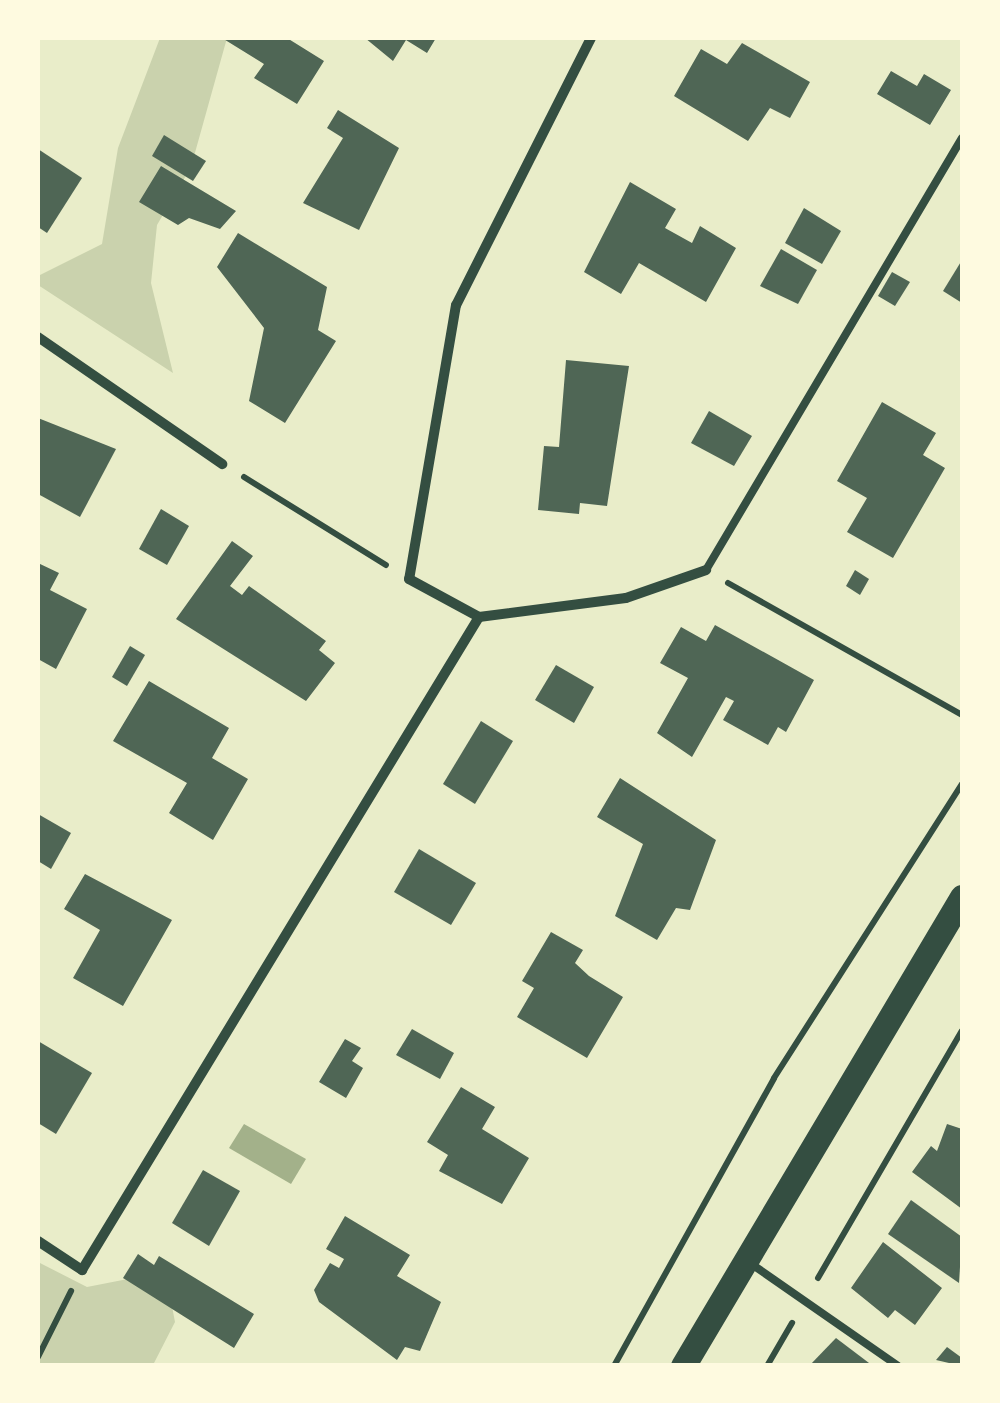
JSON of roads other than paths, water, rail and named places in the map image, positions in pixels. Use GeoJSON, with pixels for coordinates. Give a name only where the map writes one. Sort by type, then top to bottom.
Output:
{"type":"FeatureCollection","features":[{"type":"Feature","properties":{"kind":"main road"},"geometry":{"type":"LineString","coordinates":[[683,1366],[962,897]]}},
{"type":"Feature","properties":{"kind":"street"},"geometry":{"type":"LineString","coordinates":[[591,38],[456,304],[408,579],[479,617],[626,598],[706,570]]}},
{"type":"Feature","properties":{"kind":"street"},"geometry":{"type":"LineString","coordinates":[[38,337],[222,464]]}},
{"type":"Feature","properties":{"kind":"street"},"geometry":{"type":"LineString","coordinates":[[38,1242],[82,1270],[479,617]]}},
{"type":"Feature","properties":{"kind":"lane"},"geometry":{"type":"LineString","coordinates":[[706,570],[962,138]]}},
{"type":"Feature","properties":{"kind":"lane"},"geometry":{"type":"LineString","coordinates":[[745,1260],[806,1298],[898,1366]]}}]}
